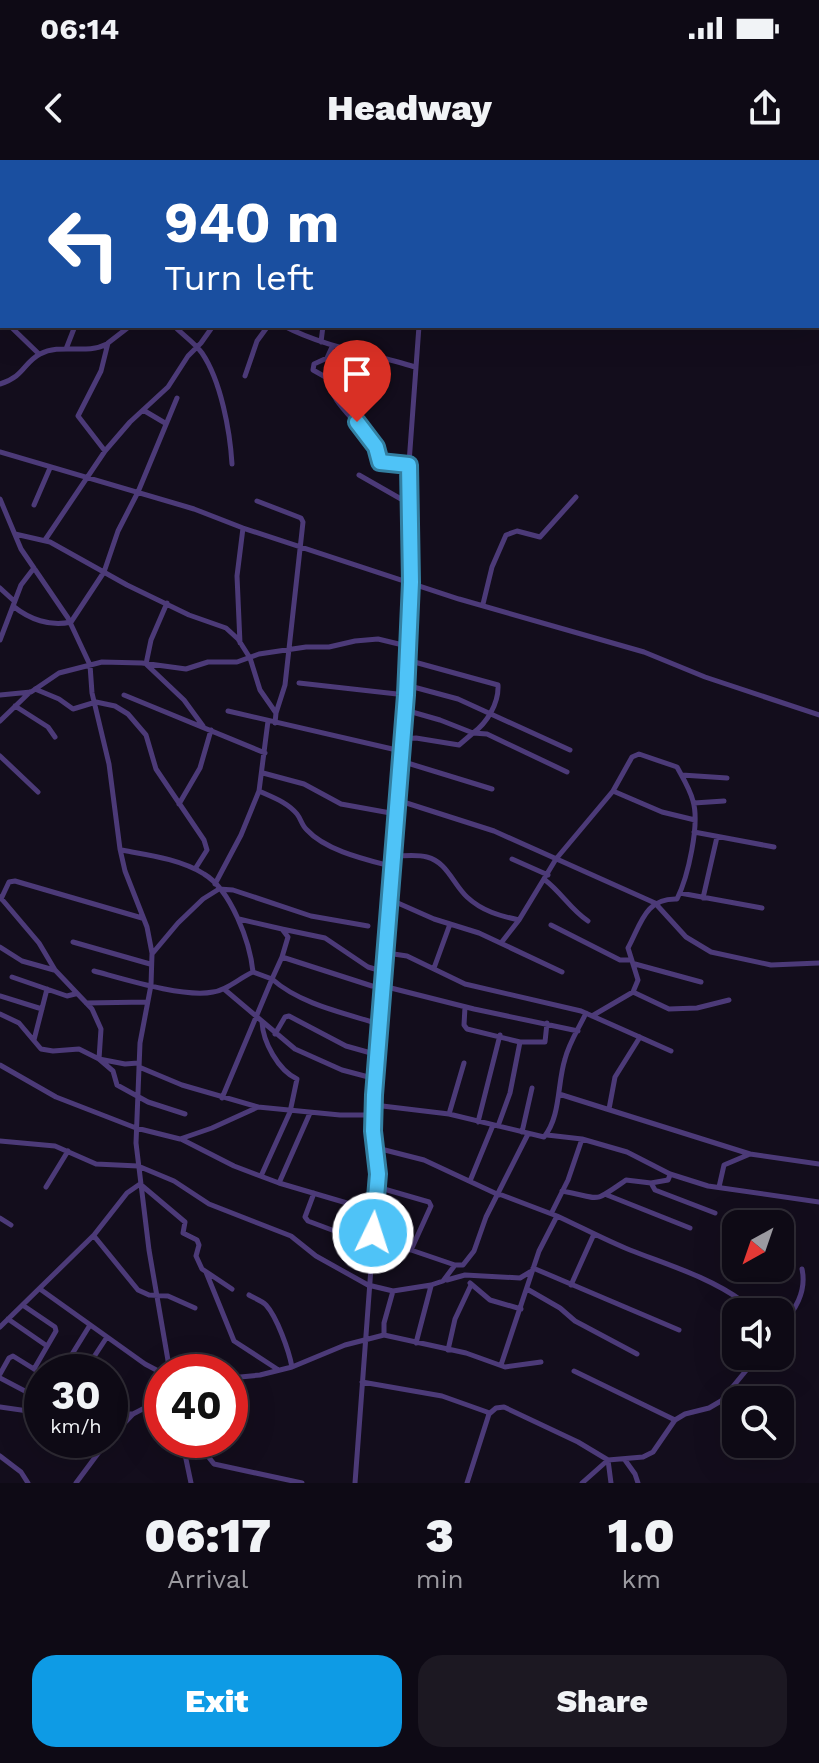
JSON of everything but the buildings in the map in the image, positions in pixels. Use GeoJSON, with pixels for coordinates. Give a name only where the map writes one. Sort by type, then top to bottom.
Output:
{"type":"FeatureCollection","features":[{"type":"Feature","properties":{"kind":"street"},"geometry":{"type":"LineString","coordinates":[[12,328],[39,354]]}},
{"type":"Feature","properties":{"kind":"street"},"geometry":{"type":"LineString","coordinates":[[66,349],[74,328]]}},
{"type":"Feature","properties":{"kind":"street"},"geometry":{"type":"LineString","coordinates":[[0,384],[24,372],[39,354],[66,349],[83,351],[108,343],[127,328]]}},
{"type":"Feature","properties":{"kind":"street"},"geometry":{"type":"LineString","coordinates":[[176,328],[197,347],[217,382],[231,437],[232,464]]}},
{"type":"Feature","properties":{"kind":"street"},"geometry":{"type":"LineString","coordinates":[[45,540],[105,451],[168,387],[211,328]]}},
{"type":"Feature","properties":{"kind":"street"},"geometry":{"type":"LineString","coordinates":[[245,376],[257,341],[267,328]]}},
{"type":"Feature","properties":{"kind":"street"},"geometry":{"type":"LineString","coordinates":[[289,328],[332,347],[375,354],[415,367]]}},
{"type":"Feature","properties":{"kind":"street"},"geometry":{"type":"LineString","coordinates":[[321,342],[323,328]]}},
{"type":"Feature","properties":{"kind":"street"},"geometry":{"type":"LineString","coordinates":[[355,1483],[377,1187],[373,1115],[406,695],[411,582],[409,465],[419,328]]}},
{"type":"Feature","properties":{"kind":"street"},"geometry":{"type":"LineString","coordinates":[[105,451],[78,416],[101,371],[108,343]]}},
{"type":"Feature","properties":{"kind":"street"},"geometry":{"type":"LineString","coordinates":[[332,347],[327,358],[314,364],[313,370],[329,379],[333,398],[368,435],[376,447],[380,462],[409,465]]}},
{"type":"Feature","properties":{"kind":"street"},"geometry":{"type":"LineString","coordinates":[[0,588],[13,603],[46,624],[71,622],[104,572],[118,531],[138,492],[177,398]]}},
{"type":"Feature","properties":{"kind":"street"},"geometry":{"type":"LineString","coordinates":[[143,410],[165,423]]}},
{"type":"Feature","properties":{"kind":"street"},"geometry":{"type":"LineString","coordinates":[[0,452],[194,509],[411,582],[644,652],[705,677],[819,715]]}},
{"type":"Feature","properties":{"kind":"street"},"geometry":{"type":"LineString","coordinates":[[34,505],[50,468]]}},
{"type":"Feature","properties":{"kind":"street"},"geometry":{"type":"LineString","coordinates":[[359,475],[409,503]]}},
{"type":"Feature","properties":{"kind":"street"},"geometry":{"type":"LineString","coordinates":[[483,604],[492,567],[506,535],[517,531],[540,537],[576,497]]}},
{"type":"Feature","properties":{"kind":"street"},"geometry":{"type":"LineString","coordinates":[[0,499],[14,534],[71,622],[90,665],[92,693],[113,784],[120,849],[152,954],[151,985],[139,1065],[136,1128],[140,1184],[167,1354]]}},
{"type":"Feature","properties":{"kind":"street"},"geometry":{"type":"LineString","coordinates":[[152,954],[178,923],[217,886],[259,791],[272,722],[285,685],[303,522],[301,518],[257,501]]}},
{"type":"Feature","properties":{"kind":"street"},"geometry":{"type":"LineString","coordinates":[[2,526],[8,520]]}},
{"type":"Feature","properties":{"kind":"street"},"geometry":{"type":"LineString","coordinates":[[240,644],[237,576],[243,528]]}},
{"type":"Feature","properties":{"kind":"street"},"geometry":{"type":"LineString","coordinates":[[14,534],[45,540],[189,615],[226,628],[250,658],[260,690],[276,713]]}},
{"type":"Feature","properties":{"kind":"street"},"geometry":{"type":"LineString","coordinates":[[0,640],[13,603],[34,568]]}},
{"type":"Feature","properties":{"kind":"street"},"geometry":{"type":"LineString","coordinates":[[146,664],[151,640],[167,603]]}},
{"type":"Feature","properties":{"kind":"street"},"geometry":{"type":"LineString","coordinates":[[0,721],[33,690],[59,673],[102,662],[186,669],[208,662],[237,662],[259,654],[378,639],[407,646]]}},
{"type":"Feature","properties":{"kind":"street"},"geometry":{"type":"LineString","coordinates":[[402,739],[416,738],[459,745],[485,724],[498,692],[498,685],[407,660]]}},
{"type":"Feature","properties":{"kind":"street"},"geometry":{"type":"LineString","coordinates":[[146,664],[184,700],[207,729],[200,768],[179,804]]}},
{"type":"Feature","properties":{"kind":"street"},"geometry":{"type":"LineString","coordinates":[[299,683],[406,695]]}},
{"type":"Feature","properties":{"kind":"street"},"geometry":{"type":"LineString","coordinates":[[406,685],[458,699],[570,750]]}},
{"type":"Feature","properties":{"kind":"street"},"geometry":{"type":"LineString","coordinates":[[0,695],[33,690],[59,699],[73,709],[96,702],[115,706],[140,726],[146,735],[156,769],[204,840],[207,850],[195,869]]}},
{"type":"Feature","properties":{"kind":"street"},"geometry":{"type":"LineString","coordinates":[[124,695],[265,753]]}},
{"type":"Feature","properties":{"kind":"street"},"geometry":{"type":"LineString","coordinates":[[15,706],[48,727],[55,737]]}},
{"type":"Feature","properties":{"kind":"street"},"geometry":{"type":"LineString","coordinates":[[405,710],[473,733],[487,734],[567,772]]}},
{"type":"Feature","properties":{"kind":"street"},"geometry":{"type":"LineString","coordinates":[[228,711],[401,751]]}},
{"type":"Feature","properties":{"kind":"street"},"geometry":{"type":"LineString","coordinates":[[501,943],[519,920],[556,859],[613,791],[632,757],[639,754],[677,767],[694,803],[695,820],[680,893],[677,899],[663,899],[649,906],[628,948],[638,980],[633,992],[589,1015],[578,1031],[565,1057],[559,1094],[547,1135]]}},
{"type":"Feature","properties":{"kind":"street"},"geometry":{"type":"LineString","coordinates":[[0,756],[38,792]]}},
{"type":"Feature","properties":{"kind":"street"},"geometry":{"type":"LineString","coordinates":[[401,761],[492,789]]}},
{"type":"Feature","properties":{"kind":"street"},"geometry":{"type":"LineString","coordinates":[[263,773],[304,784],[341,804],[396,814]]}},
{"type":"Feature","properties":{"kind":"street"},"geometry":{"type":"LineString","coordinates":[[681,775],[727,778]]}},
{"type":"Feature","properties":{"kind":"street"},"geometry":{"type":"LineString","coordinates":[[259,791],[285,803],[297,814],[306,830],[324,842],[368,862],[394,867]]}},
{"type":"Feature","properties":{"kind":"street"},"geometry":{"type":"LineString","coordinates":[[613,791],[662,812],[695,820]]}},
{"type":"Feature","properties":{"kind":"street"},"geometry":{"type":"LineString","coordinates":[[397,800],[494,831],[655,903],[686,937],[711,952],[771,965],[819,963]]}},
{"type":"Feature","properties":{"kind":"street"},"geometry":{"type":"LineString","coordinates":[[694,803],[724,801]]}},
{"type":"Feature","properties":{"kind":"street"},"geometry":{"type":"LineString","coordinates":[[694,832],[774,847]]}},
{"type":"Feature","properties":{"kind":"street"},"geometry":{"type":"LineString","coordinates":[[703,898],[717,837]]}},
{"type":"Feature","properties":{"kind":"street"},"geometry":{"type":"LineString","coordinates":[[120,849],[173,861],[207,875],[238,919],[248,944],[253,972]]}},
{"type":"Feature","properties":{"kind":"street"},"geometry":{"type":"LineString","coordinates":[[394,856],[428,857],[454,877],[464,894],[476,905],[496,915],[519,920]]}},
{"type":"Feature","properties":{"kind":"street"},"geometry":{"type":"LineString","coordinates":[[512,859],[546,878],[577,914],[588,921]]}},
{"type":"Feature","properties":{"kind":"street"},"geometry":{"type":"LineString","coordinates":[[99,1059],[101,1029],[92,1009],[55,970],[39,943],[1,898],[9,882],[15,881],[143,918]]}},
{"type":"Feature","properties":{"kind":"street"},"geometry":{"type":"LineString","coordinates":[[217,886],[311,916],[368,926]]}},
{"type":"Feature","properties":{"kind":"street"},"geometry":{"type":"LineString","coordinates":[[680,893],[762,908]]}},
{"type":"Feature","properties":{"kind":"street"},"geometry":{"type":"LineString","coordinates":[[391,900],[479,933],[562,972]]}},
{"type":"Feature","properties":{"kind":"street"},"geometry":{"type":"LineString","coordinates":[[238,919],[325,938],[368,967],[385,972]]}},
{"type":"Feature","properties":{"kind":"street"},"geometry":{"type":"LineString","coordinates":[[434,968],[450,924]]}},
{"type":"Feature","properties":{"kind":"street"},"geometry":{"type":"LineString","coordinates":[[551,925],[620,960],[701,982]]}},
{"type":"Feature","properties":{"kind":"street"},"geometry":{"type":"LineString","coordinates":[[222,1098],[282,957],[288,937],[282,929]]}},
{"type":"Feature","properties":{"kind":"street"},"geometry":{"type":"LineString","coordinates":[[73,942],[150,964]]}},
{"type":"Feature","properties":{"kind":"street"},"geometry":{"type":"LineString","coordinates":[[0,947],[22,961],[55,970]]}},
{"type":"Feature","properties":{"kind":"street"},"geometry":{"type":"LineString","coordinates":[[387,953],[407,956],[465,984],[567,1006],[671,1051]]}},
{"type":"Feature","properties":{"kind":"street"},"geometry":{"type":"LineString","coordinates":[[282,957],[372,986],[578,1031]]}},
{"type":"Feature","properties":{"kind":"street"},"geometry":{"type":"LineString","coordinates":[[94,971],[151,985],[211,993],[253,972]]}},
{"type":"Feature","properties":{"kind":"street"},"geometry":{"type":"LineString","coordinates":[[253,972],[317,1004],[380,1024]]}},
{"type":"Feature","properties":{"kind":"street"},"geometry":{"type":"LineString","coordinates":[[12,977],[67,996],[76,994]]}},
{"type":"Feature","properties":{"kind":"street"},"geometry":{"type":"LineString","coordinates":[[34,1040],[47,989]]}},
{"type":"Feature","properties":{"kind":"street"},"geometry":{"type":"LineString","coordinates":[[224,989],[295,1049],[325,1064],[364,1078],[376,1079]]}},
{"type":"Feature","properties":{"kind":"street"},"geometry":{"type":"LineString","coordinates":[[633,992],[669,1009],[697,1008],[729,1000]]}},
{"type":"Feature","properties":{"kind":"street"},"geometry":{"type":"LineString","coordinates":[[0,996],[42,1009]]}},
{"type":"Feature","properties":{"kind":"street"},"geometry":{"type":"LineString","coordinates":[[86,1003],[147,1002]]}},
{"type":"Feature","properties":{"kind":"street"},"geometry":{"type":"LineString","coordinates":[[465,1007],[464,1025],[467,1029],[520,1042],[545,1042],[547,1023]]}},
{"type":"Feature","properties":{"kind":"street"},"geometry":{"type":"LineString","coordinates":[[0,1014],[19,1023],[41,1049],[79,1049],[99,1059],[113,1071],[117,1085],[148,1102],[185,1114]]}},
{"type":"Feature","properties":{"kind":"street"},"geometry":{"type":"LineString","coordinates":[[275,1034],[285,1017],[289,1016],[346,1046],[378,1055]]}},
{"type":"Feature","properties":{"kind":"street"},"geometry":{"type":"LineString","coordinates":[[261,1176],[290,1112],[297,1079],[277,1062],[262,1029],[262,1022]]}},
{"type":"Feature","properties":{"kind":"street"},"geometry":{"type":"LineString","coordinates":[[478,1122],[500,1035]]}},
{"type":"Feature","properties":{"kind":"street"},"geometry":{"type":"LineString","coordinates":[[609,1109],[615,1077],[640,1037]]}},
{"type":"Feature","properties":{"kind":"street"},"geometry":{"type":"LineString","coordinates":[[470,1181],[510,1093],[520,1042]]}},
{"type":"Feature","properties":{"kind":"street"},"geometry":{"type":"LineString","coordinates":[[99,1059],[139,1065],[222,1098],[258,1107],[290,1112],[373,1115]]}},
{"type":"Feature","properties":{"kind":"street"},"geometry":{"type":"LineString","coordinates":[[449,1114],[464,1063]]}},
{"type":"Feature","properties":{"kind":"street"},"geometry":{"type":"LineString","coordinates":[[0,1065],[56,1097],[136,1128],[180,1139],[234,1166],[279,1183],[374,1211]]}},
{"type":"Feature","properties":{"kind":"street"},"geometry":{"type":"LineString","coordinates":[[314,1193],[305,1217],[308,1221],[373,1242],[463,1265],[470,1257],[525,1133],[532,1088]]}},
{"type":"Feature","properties":{"kind":"street"},"geometry":{"type":"LineString","coordinates":[[559,1094],[750,1154],[819,1164]]}},
{"type":"Feature","properties":{"kind":"street"},"geometry":{"type":"LineString","coordinates":[[374,1105],[449,1114],[544,1137],[582,1139],[627,1152],[670,1174],[719,1187],[819,1202]]}},
{"type":"Feature","properties":{"kind":"street"},"geometry":{"type":"LineString","coordinates":[[180,1139],[258,1107]]}},
{"type":"Feature","properties":{"kind":"street"},"geometry":{"type":"LineString","coordinates":[[279,1183],[310,1113]]}},
{"type":"Feature","properties":{"kind":"street"},"geometry":{"type":"LineString","coordinates":[[501,1365],[533,1268],[582,1139]]}},
{"type":"Feature","properties":{"kind":"street"},"geometry":{"type":"LineString","coordinates":[[0,1141],[45,1144],[96,1164],[138,1166],[174,1181],[209,1204],[291,1236],[316,1256],[368,1285],[393,1291],[465,1275],[520,1278],[533,1268]]}},
{"type":"Feature","properties":{"kind":"street"},"geometry":{"type":"LineString","coordinates":[[373,1147],[424,1160],[499,1194],[555,1214],[594,1234],[725,1289],[738,1298]]}},
{"type":"Feature","properties":{"kind":"street"},"geometry":{"type":"LineString","coordinates":[[46,1187],[68,1151]]}},
{"type":"Feature","properties":{"kind":"street"},"geometry":{"type":"LineString","coordinates":[[719,1187],[724,1165],[750,1154]]}},
{"type":"Feature","properties":{"kind":"street"},"geometry":{"type":"LineString","coordinates":[[562,1191],[591,1199],[606,1195],[626,1180],[651,1183],[668,1180],[670,1174]]}},
{"type":"Feature","properties":{"kind":"street"},"geometry":{"type":"LineString","coordinates":[[651,1183],[655,1190],[715,1213]]}},
{"type":"Feature","properties":{"kind":"street"},"geometry":{"type":"LineString","coordinates":[[0,1327],[94,1235],[127,1193],[140,1184]]}},
{"type":"Feature","properties":{"kind":"street"},"geometry":{"type":"LineString","coordinates":[[140,1184],[185,1222],[183,1233],[197,1240],[196,1256],[206,1272],[234,1341],[278,1370]]}},
{"type":"Feature","properties":{"kind":"street"},"geometry":{"type":"LineString","coordinates":[[377,1187],[429,1202],[431,1206],[411,1250]]}},
{"type":"Feature","properties":{"kind":"street"},"geometry":{"type":"LineString","coordinates":[[606,1195],[690,1228]]}},
{"type":"Feature","properties":{"kind":"street"},"geometry":{"type":"LineString","coordinates":[[0,1218],[11,1225]]}},
{"type":"Feature","properties":{"kind":"street"},"geometry":{"type":"LineString","coordinates":[[571,1285],[594,1234]]}},
{"type":"Feature","properties":{"kind":"street"},"geometry":{"type":"LineString","coordinates":[[94,1235],[138,1290],[168,1296],[195,1308]]}},
{"type":"Feature","properties":{"kind":"street"},"geometry":{"type":"LineString","coordinates":[[443,1281],[455,1265]]}},
{"type":"Feature","properties":{"kind":"street"},"geometry":{"type":"LineString","coordinates":[[533,1268],[679,1330]]}},
{"type":"Feature","properties":{"kind":"street"},"geometry":{"type":"LineString","coordinates":[[794,1307],[805,1286],[802,1269]]}},
{"type":"Feature","properties":{"kind":"street"},"geometry":{"type":"LineString","coordinates":[[206,1272],[232,1289]]}},
{"type":"Feature","properties":{"kind":"street"},"geometry":{"type":"LineString","coordinates":[[465,1275],[471,1285],[490,1300],[521,1309]]}},
{"type":"Feature","properties":{"kind":"street"},"geometry":{"type":"LineString","coordinates":[[416,1343],[431,1285]]}},
{"type":"Feature","properties":{"kind":"street"},"geometry":{"type":"LineString","coordinates":[[448,1350],[455,1319],[471,1285]]}},
{"type":"Feature","properties":{"kind":"street"},"geometry":{"type":"LineString","coordinates":[[40,1289],[144,1361]]}},
{"type":"Feature","properties":{"kind":"street"},"geometry":{"type":"LineString","coordinates":[[527,1289],[575,1321],[637,1354]]}},
{"type":"Feature","properties":{"kind":"street"},"geometry":{"type":"LineString","coordinates":[[384,1335],[384,1323],[393,1291]]}},
{"type":"Feature","properties":{"kind":"street"},"geometry":{"type":"LineString","coordinates":[[249,1295],[265,1303],[269,1309],[288,1348],[292,1367]]}},
{"type":"Feature","properties":{"kind":"street"},"geometry":{"type":"LineString","coordinates":[[24,1306],[55,1327],[56,1331],[42,1354]]}},
{"type":"Feature","properties":{"kind":"street"},"geometry":{"type":"LineString","coordinates":[[8,1319],[47,1346]]}},
{"type":"Feature","properties":{"kind":"street"},"geometry":{"type":"LineString","coordinates":[[72,1354],[90,1325]]}},
{"type":"Feature","properties":{"kind":"street"},"geometry":{"type":"LineString","coordinates":[[248,1375],[292,1367],[367,1338],[384,1335],[501,1365],[541,1362]]}},
{"type":"Feature","properties":{"kind":"street"},"geometry":{"type":"LineString","coordinates":[[96,1354],[107,1337]]}},
{"type":"Feature","properties":{"kind":"street"},"geometry":{"type":"LineString","coordinates":[[24,1363],[13,1356],[9,1358],[0,1376],[24,1390]]}},
{"type":"Feature","properties":{"kind":"street"},"geometry":{"type":"LineString","coordinates":[[467,1483],[489,1414],[496,1408],[504,1407],[578,1442],[608,1460],[643,1457],[653,1452],[675,1420],[721,1401],[746,1370]]}},
{"type":"Feature","properties":{"kind":"street"},"geometry":{"type":"LineString","coordinates":[[574,1371],[675,1420]]}},
{"type":"Feature","properties":{"kind":"street"},"geometry":{"type":"LineString","coordinates":[[362,1382],[442,1396],[489,1414]]}},
{"type":"Feature","properties":{"kind":"street"},"geometry":{"type":"LineString","coordinates":[[0,1407],[24,1411]]}},
{"type":"Feature","properties":{"kind":"street"},"geometry":{"type":"LineString","coordinates":[[128,1419],[144,1408]]}},
{"type":"Feature","properties":{"kind":"street"},"geometry":{"type":"LineString","coordinates":[[128,1414],[133,1414]]}},
{"type":"Feature","properties":{"kind":"street"},"geometry":{"type":"LineString","coordinates":[[0,1456],[21,1472],[28,1483]]}},
{"type":"Feature","properties":{"kind":"street"},"geometry":{"type":"LineString","coordinates":[[76,1483],[95,1458]]}},
{"type":"Feature","properties":{"kind":"street"},"geometry":{"type":"LineString","coordinates":[[186,1458],[191,1483]]}},
{"type":"Feature","properties":{"kind":"street"},"geometry":{"type":"LineString","coordinates":[[209,1458],[214,1464],[302,1483]]}},
{"type":"Feature","properties":{"kind":"street"},"geometry":{"type":"LineString","coordinates":[[624,1459],[638,1483]]}},
{"type":"Feature","properties":{"kind":"street"},"geometry":{"type":"LineString","coordinates":[[582,1483],[608,1460]]}},
{"type":"Feature","properties":{"kind":"street"},"geometry":{"type":"LineString","coordinates":[[608,1460],[611,1483]]}},
{"type":"Feature","properties":{"kind":"route"},"geometry":{"type":"LineString","coordinates":[[357,422],[376,447],[380,462],[409,465],[411,543],[406,695],[374,1095],[373,1147],[378,1174],[373,1233]]}}]}
